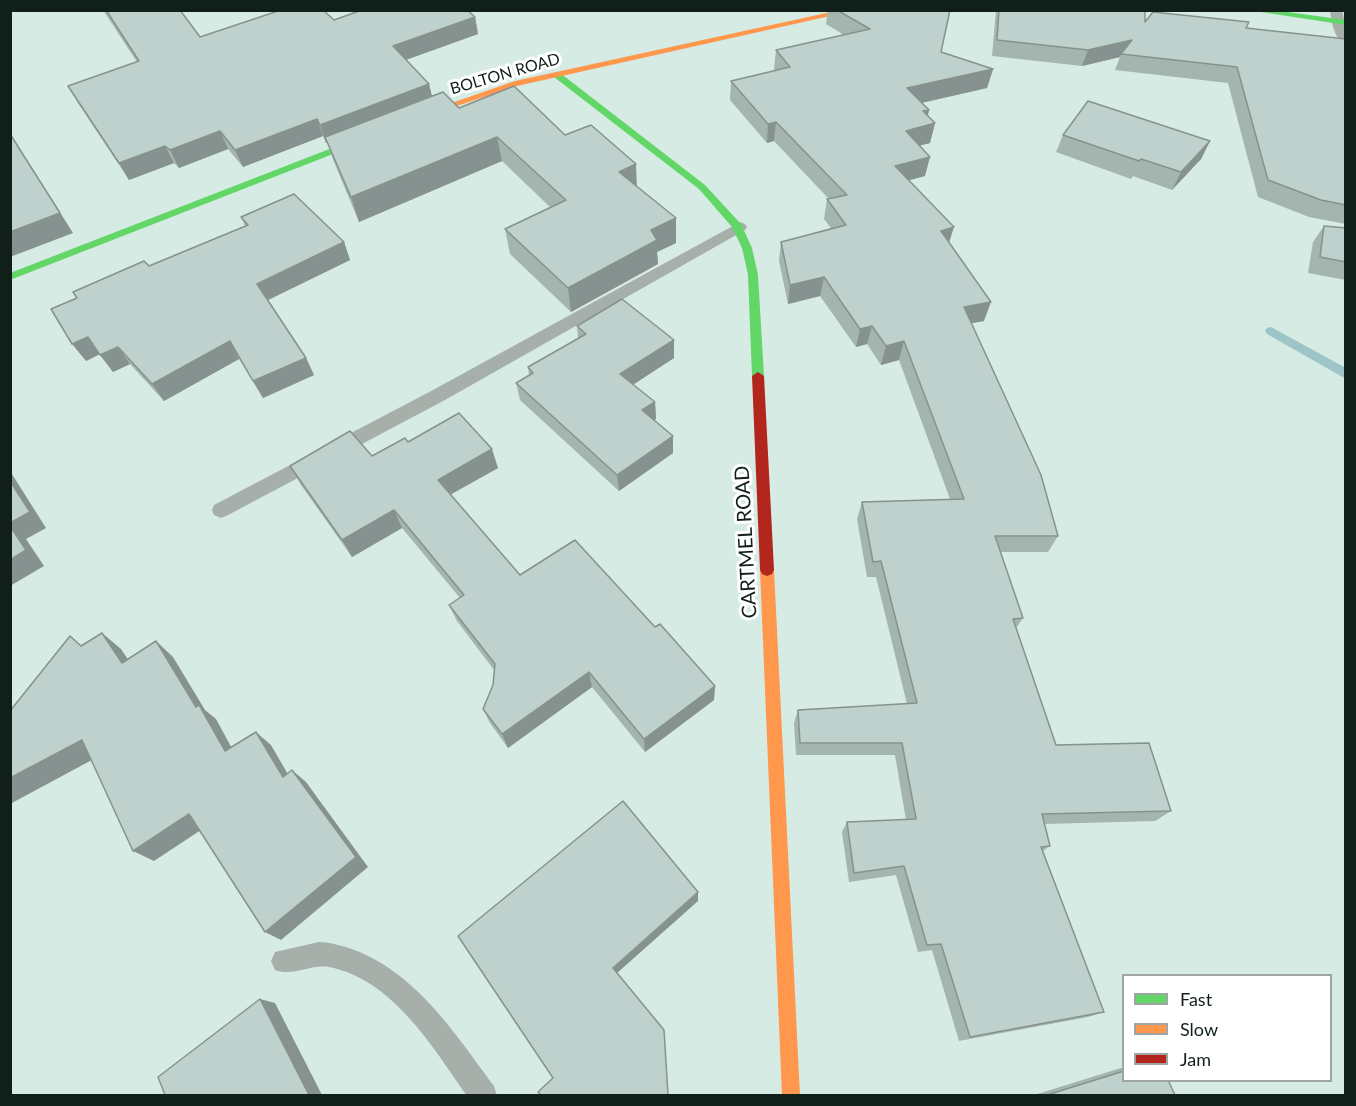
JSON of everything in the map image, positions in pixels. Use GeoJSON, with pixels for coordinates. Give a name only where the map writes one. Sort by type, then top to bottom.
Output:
{"type":"FeatureCollection","features":[{"type":"Feature","properties":{"kind":"street","name":"BOLTON ROAD"},"geometry":{"type":"LineString","coordinates":[[10,277],[459,102],[515,84],[853,10]]}},
{"type":"Feature","properties":{"kind":"street"},"geometry":{"type":"LineString","coordinates":[[1252,10],[1339,19]]}},
{"type":"Feature","properties":{"kind":"street","name":"CARTMEL ROAD"},"geometry":{"type":"LineString","coordinates":[[557,75],[702,187],[724,207],[740,227],[750,251],[753,275],[791,1095]]}},
{"type":"Feature","properties":{"kind":"lane"},"geometry":{"type":"LineString","coordinates":[[1339,19],[1346,42]]}},
{"type":"Feature","properties":{"kind":"lane"},"geometry":{"type":"LineString","coordinates":[[221,510],[450,390],[740,227]]}},
{"type":"Feature","properties":{"kind":"lane"},"geometry":{"type":"LineString","coordinates":[[284,961],[328,955],[363,967],[401,992],[444,1041],[484,1095]]}},
{"type":"Feature","properties":{"kind":"building"},"geometry":{"type":"Polygon","coordinates":[[[106,10],[180,10],[200,37],[281,10],[323,10],[334,20],[362,10],[467,10],[475,17],[393,46],[429,84],[320,125],[317,119],[235,150],[220,131],[170,150],[165,146],[119,163],[68,86],[139,61],[106,10]]]}},
{"type":"Feature","properties":{"kind":"building"},"geometry":{"type":"Polygon","coordinates":[[[837,10],[950,10],[941,52],[993,69],[907,88],[929,110],[923,111],[935,123],[906,131],[930,157],[895,166],[954,227],[941,231],[991,302],[964,307],[1041,475],[1058,536],[995,536],[1023,618],[1013,619],[1056,745],[1149,743],[1171,811],[1042,814],[1050,846],[1041,847],[1104,1012],[970,1037],[941,944],[927,945],[904,866],[854,873],[847,822],[916,819],[902,743],[800,743],[798,710],[917,703],[881,561],[873,562],[862,502],[964,499],[904,341],[886,346],[872,326],[860,329],[824,277],[790,285],[781,242],[846,225],[827,199],[847,195],[776,122],[768,124],[731,81],[790,67],[776,50],[870,29],[837,10]]]}},
{"type":"Feature","properties":{"kind":"building"},"geometry":{"type":"Polygon","coordinates":[[[999,10],[1145,10],[1145,22],[1153,12],[1249,22],[1246,28],[1346,39],[1346,205],[1321,200],[1268,180],[1237,67],[1121,54],[1132,40],[1088,50],[997,40],[999,10]]]}},
{"type":"Feature","properties":{"kind":"building"},"geometry":{"type":"Polygon","coordinates":[[[514,86],[565,135],[591,125],[636,164],[619,172],[676,218],[651,230],[657,240],[568,288],[505,229],[566,200],[497,137],[351,197],[325,137],[443,92],[459,108],[514,86]]]}},
{"type":"Feature","properties":{"kind":"building"},"geometry":{"type":"Polygon","coordinates":[[[1088,101],[1210,141],[1181,172],[1141,159],[1139,161],[1063,135],[1088,101]]]}},
{"type":"Feature","properties":{"kind":"building"},"geometry":{"type":"Polygon","coordinates":[[[10,134],[60,213],[10,232],[10,134]]]}},
{"type":"Feature","properties":{"kind":"building"},"geometry":{"type":"Polygon","coordinates":[[[294,194],[344,242],[257,284],[306,358],[253,381],[230,341],[152,384],[118,347],[100,355],[88,337],[72,344],[51,309],[77,298],[73,292],[144,261],[149,266],[248,225],[241,217],[294,194]]]}},
{"type":"Feature","properties":{"kind":"building"},"geometry":{"type":"Polygon","coordinates":[[[1324,226],[1346,228],[1346,262],[1320,257],[1324,226]]]}},
{"type":"Feature","properties":{"kind":"building"},"geometry":{"type":"Polygon","coordinates":[[[622,299],[674,340],[620,374],[655,402],[642,410],[673,436],[617,475],[516,383],[533,373],[528,367],[586,334],[577,326],[622,299]]]}},
{"type":"Feature","properties":{"kind":"building"},"geometry":{"type":"Polygon","coordinates":[[[459,413],[492,449],[438,480],[520,575],[575,540],[655,627],[660,624],[715,686],[644,739],[589,672],[502,734],[483,709],[493,685],[495,664],[449,605],[464,595],[394,510],[342,540],[290,466],[350,431],[372,456],[405,438],[408,442],[459,413]]]}},
{"type":"Feature","properties":{"kind":"building"},"geometry":{"type":"Polygon","coordinates":[[[10,481],[30,512],[10,523],[10,481]]]}},
{"type":"Feature","properties":{"kind":"building"},"geometry":{"type":"Polygon","coordinates":[[[10,526],[26,550],[10,560],[10,526]]]}},
{"type":"Feature","properties":{"kind":"building"},"geometry":{"type":"Polygon","coordinates":[[[102,633],[122,663],[156,641],[196,707],[199,705],[225,751],[256,732],[283,777],[292,770],[356,857],[265,932],[189,814],[133,851],[82,740],[10,778],[10,711],[70,636],[81,646],[102,633]]]}},
{"type":"Feature","properties":{"kind":"building"},"geometry":{"type":"Polygon","coordinates":[[[623,801],[698,892],[613,968],[664,1030],[668,1095],[541,1095],[538,1092],[553,1078],[458,936],[623,801]]]}},
{"type":"Feature","properties":{"kind":"building"},"geometry":{"type":"Polygon","coordinates":[[[260,999],[309,1095],[165,1095],[158,1077],[260,999]]]}},
{"type":"Feature","properties":{"kind":"building"},"geometry":{"type":"Polygon","coordinates":[[[1122,1072],[1122,1082],[1169,1082],[1175,1095],[1047,1095],[1122,1072]]]}},
{"type":"Feature","properties":{"kind":"waterway"},"geometry":{"type":"LineString","coordinates":[[1271,331],[1346,374]]}},
{"type":"Feature","properties":{"kind":"traffic: fast"},"geometry":{"type":"LineString","coordinates":[[1252,10],[1346,23]]}},
{"type":"Feature","properties":{"kind":"traffic: fast"},"geometry":{"type":"LineString","coordinates":[[557,75],[702,187],[737,226],[747,248],[753,275],[758,376]]}},
{"type":"Feature","properties":{"kind":"traffic: fast"},"geometry":{"type":"LineString","coordinates":[[10,277],[448,106]]}},
{"type":"Feature","properties":{"kind":"traffic: slow"},"geometry":{"type":"LineString","coordinates":[[448,106],[515,84],[853,10]]}},
{"type":"Feature","properties":{"kind":"traffic: slow"},"geometry":{"type":"LineString","coordinates":[[767,570],[791,1096]]}},
{"type":"Feature","properties":{"kind":"traffic: jam"},"geometry":{"type":"LineString","coordinates":[[758,376],[767,570]]}}]}
